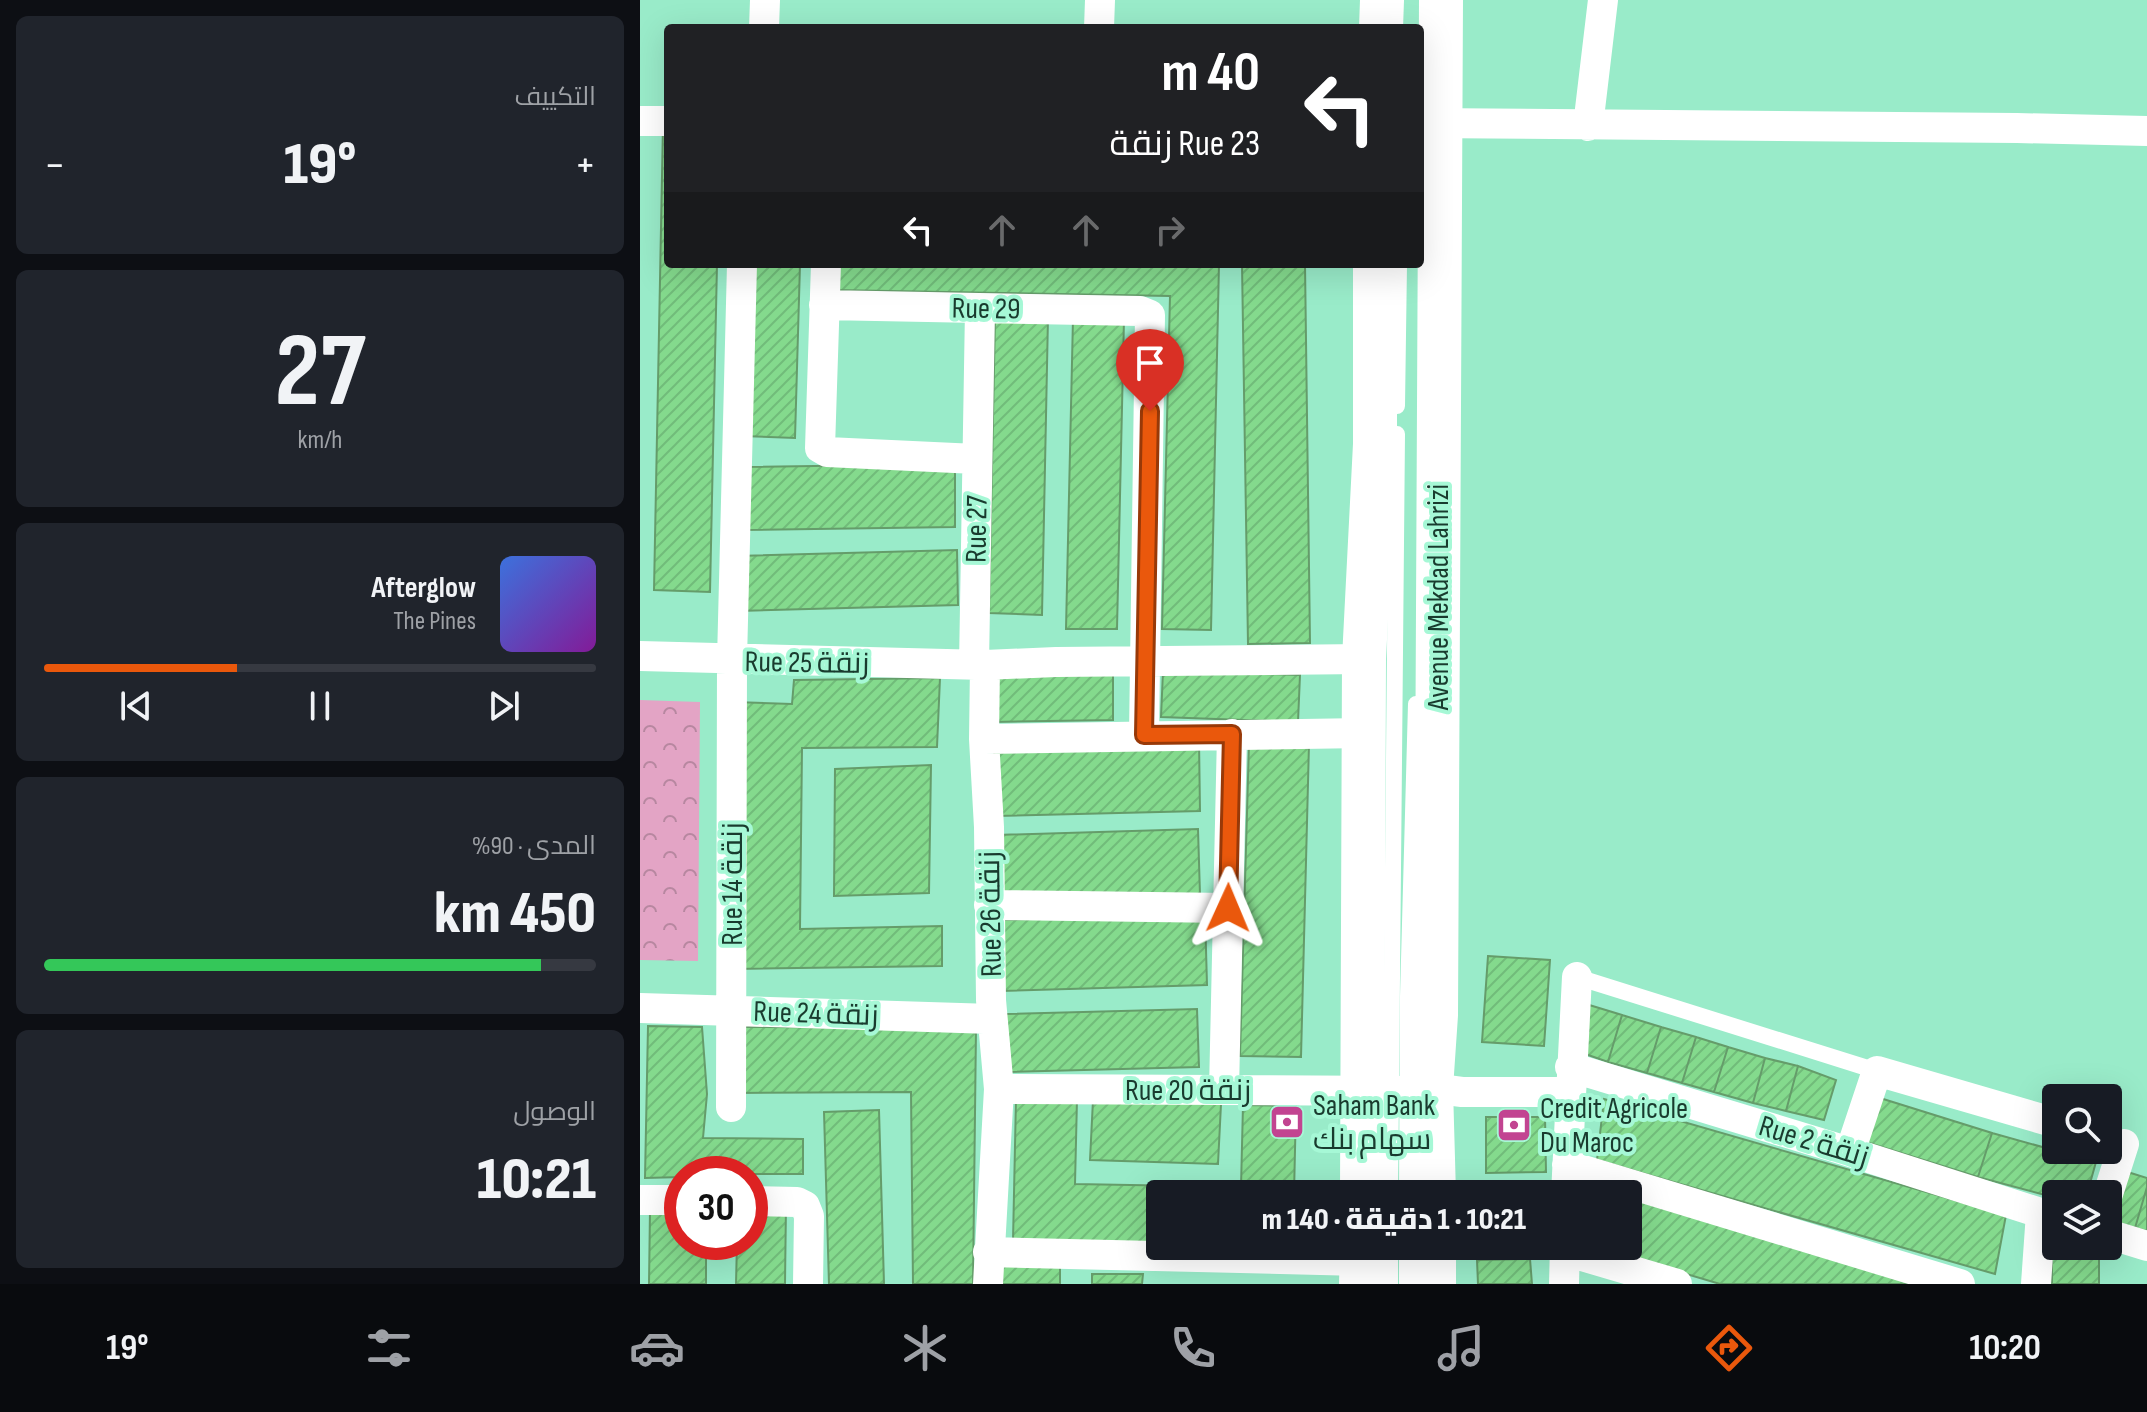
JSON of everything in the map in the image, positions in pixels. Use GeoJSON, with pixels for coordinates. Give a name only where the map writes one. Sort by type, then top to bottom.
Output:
{"type":"FeatureCollection","features":[{"type":"Feature","properties":{"kind":"main road"},"geometry":{"type":"LineString","coordinates":[[1381,24],[1382,0]]}},
{"type":"Feature","properties":{"kind":"main road","name":"Avenue Mekdad Lahrizi"},"geometry":{"type":"LineString","coordinates":[[1367,1180],[1398,1091],[1436,1015],[1430,123],[1441,0]]}},
{"type":"Feature","properties":{"kind":"main road","name":"Avenue Mekdad Lahrizi"},"geometry":{"type":"LineString","coordinates":[[1375,268],[1375,444],[1364,659],[1364,733],[1398,1091],[1429,1180]]}},
{"type":"Feature","properties":{"kind":"main road"},"geometry":{"type":"LineString","coordinates":[[1434,1260],[1434,1284]]}},
{"type":"Feature","properties":{"kind":"street"},"geometry":{"type":"LineString","coordinates":[[764,24],[765,0]]}},
{"type":"Feature","properties":{"kind":"street"},"geometry":{"type":"LineString","coordinates":[[1099,24],[1100,0]]}},
{"type":"Feature","properties":{"kind":"street"},"geometry":{"type":"LineString","coordinates":[[1588,126],[1603,0]]}},
{"type":"Feature","properties":{"kind":"street"},"geometry":{"type":"LineString","coordinates":[[640,121],[664,121]]}},
{"type":"Feature","properties":{"kind":"street"},"geometry":{"type":"LineString","coordinates":[[1430,123],[2146,132]]}},
{"type":"Feature","properties":{"kind":"street","name":"Rue 14 زنقة"},"geometry":{"type":"LineString","coordinates":[[731,1107],[732,660],[742,268]]}},
{"type":"Feature","properties":{"kind":"street"},"geometry":{"type":"LineString","coordinates":[[826,268],[820,448],[827,452],[976,459]]}},
{"type":"Feature","properties":{"kind":"street","name":"Rue 29"},"geometry":{"type":"LineString","coordinates":[[824,305],[1148,313],[1151,317],[1145,661]]}},
{"type":"Feature","properties":{"kind":"street","name":"Rue 27"},"geometry":{"type":"LineString","coordinates":[[980,309],[976,459],[979,665],[984,739]]}},
{"type":"Feature","properties":{"kind":"street","name":"Rue 25 زنقة"},"geometry":{"type":"LineString","coordinates":[[640,656],[979,665],[1364,659]]}},
{"type":"Feature","properties":{"kind":"street"},"geometry":{"type":"LineString","coordinates":[[1144,735],[1145,661]]}},
{"type":"Feature","properties":{"kind":"street"},"geometry":{"type":"LineString","coordinates":[[984,739],[1364,733]]}},
{"type":"Feature","properties":{"kind":"street"},"geometry":{"type":"LineString","coordinates":[[1224,1090],[1232,734]]}},
{"type":"Feature","properties":{"kind":"street","name":"Rue 26 زنقة"},"geometry":{"type":"LineString","coordinates":[[984,739],[989,827],[992,1019],[999,1089],[988,1284]]}},
{"type":"Feature","properties":{"kind":"street"},"geometry":{"type":"LineString","coordinates":[[989,905],[1228,908]]}},
{"type":"Feature","properties":{"kind":"street"},"geometry":{"type":"LineString","coordinates":[[1577,977],[1567,1179],[1960,1284]]}},
{"type":"Feature","properties":{"kind":"street","name":"Rue 24 زنقة"},"geometry":{"type":"LineString","coordinates":[[640,1008],[992,1019]]}},
{"type":"Feature","properties":{"kind":"street"},"geometry":{"type":"LineString","coordinates":[[1850,1152],[1877,1071],[2042,1119]]}},
{"type":"Feature","properties":{"kind":"street","name":"Rue 20 زنقة"},"geometry":{"type":"LineString","coordinates":[[999,1089],[1462,1092],[1570,1080]]}},
{"type":"Feature","properties":{"kind":"street","name":"Rue 2 زنقة"},"geometry":{"type":"LineString","coordinates":[[1570,1080],[1850,1152],[2042,1214]]}},
{"type":"Feature","properties":{"kind":"street"},"geometry":{"type":"LineString","coordinates":[[2113,1180],[2126,1144]]}},
{"type":"Feature","properties":{"kind":"street"},"geometry":{"type":"LineString","coordinates":[[640,1200],[664,1200]]}},
{"type":"Feature","properties":{"kind":"street"},"geometry":{"type":"LineString","coordinates":[[768,1201],[797,1202],[805,1206],[809,1216],[808,1284]]}},
{"type":"Feature","properties":{"kind":"street"},"geometry":{"type":"LineString","coordinates":[[2122,1238],[2147,1246]]}},
{"type":"Feature","properties":{"kind":"street"},"geometry":{"type":"LineString","coordinates":[[2036,1284],[2042,1250]]}},
{"type":"Feature","properties":{"kind":"street"},"geometry":{"type":"LineString","coordinates":[[988,1252],[1158,1270],[1373,1264]]}},
{"type":"Feature","properties":{"kind":"street"},"geometry":{"type":"LineString","coordinates":[[1564,1284],[1565,1260]]}},
{"type":"Feature","properties":{"kind":"street"},"geometry":{"type":"LineString","coordinates":[[1602,1260],[1677,1284]]}},
{"type":"Feature","properties":{"kind":"lane"},"geometry":{"type":"LineString","coordinates":[[1422,475],[1430,123],[1428,0]]}},
{"type":"Feature","properties":{"kind":"lane"},"geometry":{"type":"LineString","coordinates":[[1399,268],[1398,1091],[1406,1180]]}},
{"type":"Feature","properties":{"kind":"lane"},"geometry":{"type":"LineString","coordinates":[[1391,1180],[1417,681]]}},
{"type":"Feature","properties":{"kind":"lane"},"geometry":{"type":"LineString","coordinates":[[1577,977],[1877,1071]]}},
{"type":"Feature","properties":{"kind":"lane"},"geometry":{"type":"LineString","coordinates":[[1407,1260],[1407,1284]]}},
{"type":"Feature","properties":{"kind":"green space"},"geometry":{"type":"Polygon","coordinates":[[[640,700],[700,702],[698,961],[640,960],[640,700]]]}},
{"type":"Feature","properties":{"kind":"building"},"geometry":{"type":"Polygon","coordinates":[[[664,125],[664,268],[717,268],[710,592],[654,590],[664,125]]]}},
{"type":"Feature","properties":{"kind":"building"},"geometry":{"type":"Polygon","coordinates":[[[746,268],[800,268],[795,438],[741,436],[746,268]]]}},
{"type":"Feature","properties":{"kind":"building"},"geometry":{"type":"Polygon","coordinates":[[[833,268],[1219,268],[1211,630],[1162,629],[1170,296],[832,290],[833,268]]]}},
{"type":"Feature","properties":{"kind":"building"},"geometry":{"type":"Polygon","coordinates":[[[1242,268],[1305,268],[1310,643],[1248,644],[1242,268]]]}},
{"type":"Feature","properties":{"kind":"building"},"geometry":{"type":"Polygon","coordinates":[[[1048,317],[1042,615],[989,613],[995,318],[1048,317]]]}},
{"type":"Feature","properties":{"kind":"building"},"geometry":{"type":"Polygon","coordinates":[[[1073,318],[1124,319],[1117,629],[1066,629],[1073,318]]]}},
{"type":"Feature","properties":{"kind":"building"},"geometry":{"type":"Polygon","coordinates":[[[955,464],[955,527],[740,530],[739,467],[955,464]]]}},
{"type":"Feature","properties":{"kind":"building"},"geometry":{"type":"Polygon","coordinates":[[[957,550],[958,605],[739,611],[738,556],[957,550]]]}},
{"type":"Feature","properties":{"kind":"building"},"geometry":{"type":"Polygon","coordinates":[[[1113,668],[1113,720],[993,722],[992,670],[1113,668]]]}},
{"type":"Feature","properties":{"kind":"building"},"geometry":{"type":"Polygon","coordinates":[[[1163,671],[1300,675],[1298,722],[1161,717],[1163,671]]]}},
{"type":"Feature","properties":{"kind":"building"},"geometry":{"type":"Polygon","coordinates":[[[940,678],[937,747],[802,748],[800,929],[942,926],[942,966],[735,969],[735,702],[792,704],[794,680],[940,678]]]}},
{"type":"Feature","properties":{"kind":"building"},"geometry":{"type":"Polygon","coordinates":[[[1199,741],[1200,811],[996,816],[994,747],[1199,741]]]}},
{"type":"Feature","properties":{"kind":"building"},"geometry":{"type":"Polygon","coordinates":[[[1249,743],[1309,744],[1301,1057],[1240,1056],[1249,743]]]}},
{"type":"Feature","properties":{"kind":"building"},"geometry":{"type":"Polygon","coordinates":[[[931,765],[929,893],[834,896],[835,769],[931,765]]]}},
{"type":"Feature","properties":{"kind":"building"},"geometry":{"type":"Polygon","coordinates":[[[1198,829],[1200,895],[998,901],[997,835],[1198,829]]]}},
{"type":"Feature","properties":{"kind":"building"},"geometry":{"type":"Polygon","coordinates":[[[1205,914],[1207,985],[1001,991],[999,920],[1205,914]]]}},
{"type":"Feature","properties":{"kind":"building"},"geometry":{"type":"Polygon","coordinates":[[[1488,956],[1550,960],[1544,1046],[1482,1042],[1488,956]]]}},
{"type":"Feature","properties":{"kind":"building"},"geometry":{"type":"Polygon","coordinates":[[[1586,1004],[1622,1015],[1608,1062],[1574,1050],[1586,1004]]]}},
{"type":"Feature","properties":{"kind":"building"},"geometry":{"type":"Polygon","coordinates":[[[1197,1009],[1199,1067],[1005,1072],[1004,1014],[1197,1009]]]}},
{"type":"Feature","properties":{"kind":"building"},"geometry":{"type":"Polygon","coordinates":[[[1622,1015],[1661,1027],[1647,1073],[1608,1062],[1622,1015]]]}},
{"type":"Feature","properties":{"kind":"building"},"geometry":{"type":"Polygon","coordinates":[[[648,1026],[702,1027],[707,1094],[703,1138],[803,1139],[803,1174],[768,1174],[768,1156],[664,1156],[664,1177],[645,1178],[648,1026]]]}},
{"type":"Feature","properties":{"kind":"building"},"geometry":{"type":"Polygon","coordinates":[[[735,1027],[976,1028],[973,1284],[913,1284],[911,1092],[736,1093],[735,1027]]]}},
{"type":"Feature","properties":{"kind":"building"},"geometry":{"type":"Polygon","coordinates":[[[1661,1027],[1696,1037],[1682,1083],[1647,1073],[1661,1027]]]}},
{"type":"Feature","properties":{"kind":"building"},"geometry":{"type":"Polygon","coordinates":[[[1696,1037],[1728,1047],[1714,1092],[1682,1083],[1696,1037]]]}},
{"type":"Feature","properties":{"kind":"building"},"geometry":{"type":"Polygon","coordinates":[[[1728,1047],[1765,1058],[1753,1103],[1714,1092],[1728,1047]]]}},
{"type":"Feature","properties":{"kind":"building"},"geometry":{"type":"Polygon","coordinates":[[[1765,1058],[1798,1066],[1786,1111],[1753,1103],[1765,1058]]]}},
{"type":"Feature","properties":{"kind":"building"},"geometry":{"type":"Polygon","coordinates":[[[1798,1066],[1836,1080],[1824,1120],[1786,1111],[1798,1066]]]}},
{"type":"Feature","properties":{"kind":"building"},"geometry":{"type":"Polygon","coordinates":[[[1016,1098],[1077,1099],[1075,1184],[1146,1185],[1146,1244],[1013,1241],[1016,1098]]]}},
{"type":"Feature","properties":{"kind":"building"},"geometry":{"type":"Polygon","coordinates":[[[1880,1098],[1992,1133],[1978,1177],[1866,1142],[1880,1098]]]}},
{"type":"Feature","properties":{"kind":"building"},"geometry":{"type":"Polygon","coordinates":[[[1604,1099],[2006,1215],[1995,1274],[1597,1160],[1604,1099]]]}},
{"type":"Feature","properties":{"kind":"building"},"geometry":{"type":"Polygon","coordinates":[[[1093,1100],[1221,1104],[1218,1164],[1090,1160],[1093,1100]]]}},
{"type":"Feature","properties":{"kind":"building"},"geometry":{"type":"Polygon","coordinates":[[[1243,1105],[1296,1106],[1294,1180],[1241,1180],[1243,1105]]]}},
{"type":"Feature","properties":{"kind":"building"},"geometry":{"type":"Polygon","coordinates":[[[879,1110],[884,1284],[829,1284],[824,1112],[879,1110]]]}},
{"type":"Feature","properties":{"kind":"building"},"geometry":{"type":"Polygon","coordinates":[[[1486,1117],[1545,1117],[1546,1172],[1486,1173],[1486,1117]]]}},
{"type":"Feature","properties":{"kind":"building"},"geometry":{"type":"Polygon","coordinates":[[[1992,1133],[2042,1147],[2042,1164],[2095,1164],[2091,1180],[2042,1180],[2042,1194],[1978,1177],[1992,1133]]]}},
{"type":"Feature","properties":{"kind":"building"},"geometry":{"type":"Polygon","coordinates":[[[2118,1169],[2147,1178],[2135,1228],[2122,1225],[2122,1180],[2115,1180],[2118,1169]]]}},
{"type":"Feature","properties":{"kind":"building"},"geometry":{"type":"Polygon","coordinates":[[[2147,1187],[2147,1231],[2135,1228],[2147,1187]]]}},
{"type":"Feature","properties":{"kind":"building"},"geometry":{"type":"Polygon","coordinates":[[[1642,1198],[1959,1284],[1720,1284],[1639,1260],[1642,1260],[1642,1198]]]}},
{"type":"Feature","properties":{"kind":"building"},"geometry":{"type":"Polygon","coordinates":[[[768,1204],[786,1204],[785,1284],[736,1284],[737,1260],[768,1260],[768,1204]]]}},
{"type":"Feature","properties":{"kind":"building"},"geometry":{"type":"Polygon","coordinates":[[[650,1210],[664,1210],[664,1260],[706,1260],[706,1284],[649,1284],[650,1210]]]}},
{"type":"Feature","properties":{"kind":"building"},"geometry":{"type":"Polygon","coordinates":[[[1477,1260],[1530,1260],[1532,1284],[1478,1284],[1477,1260]]]}},
{"type":"Feature","properties":{"kind":"building"},"geometry":{"type":"Polygon","coordinates":[[[2052,1260],[2099,1260],[2099,1284],[2052,1284],[2052,1260]]]}},
{"type":"Feature","properties":{"kind":"building"},"geometry":{"type":"Polygon","coordinates":[[[998,1264],[1060,1264],[1060,1284],[998,1284],[998,1264]]]}},
{"type":"Feature","properties":{"kind":"building"},"geometry":{"type":"Polygon","coordinates":[[[1092,1274],[1143,1274],[1142,1284],[1092,1284],[1092,1274]]]}},
{"type":"Feature","properties":{"kind":"place","name":"Saham Bank سهام بنك"},"geometry":{"type":"Point","coordinates":[1287,1122]}},
{"type":"Feature","properties":{"kind":"place","name":"Credit Agricole Du Maroc"},"geometry":{"type":"Point","coordinates":[1514,1125]}},
{"type":"Feature","properties":{"kind":"route"},"geometry":{"type":"LineString","coordinates":[[1150,411],[1144,735],[1232,734],[1228,908]]}}]}
